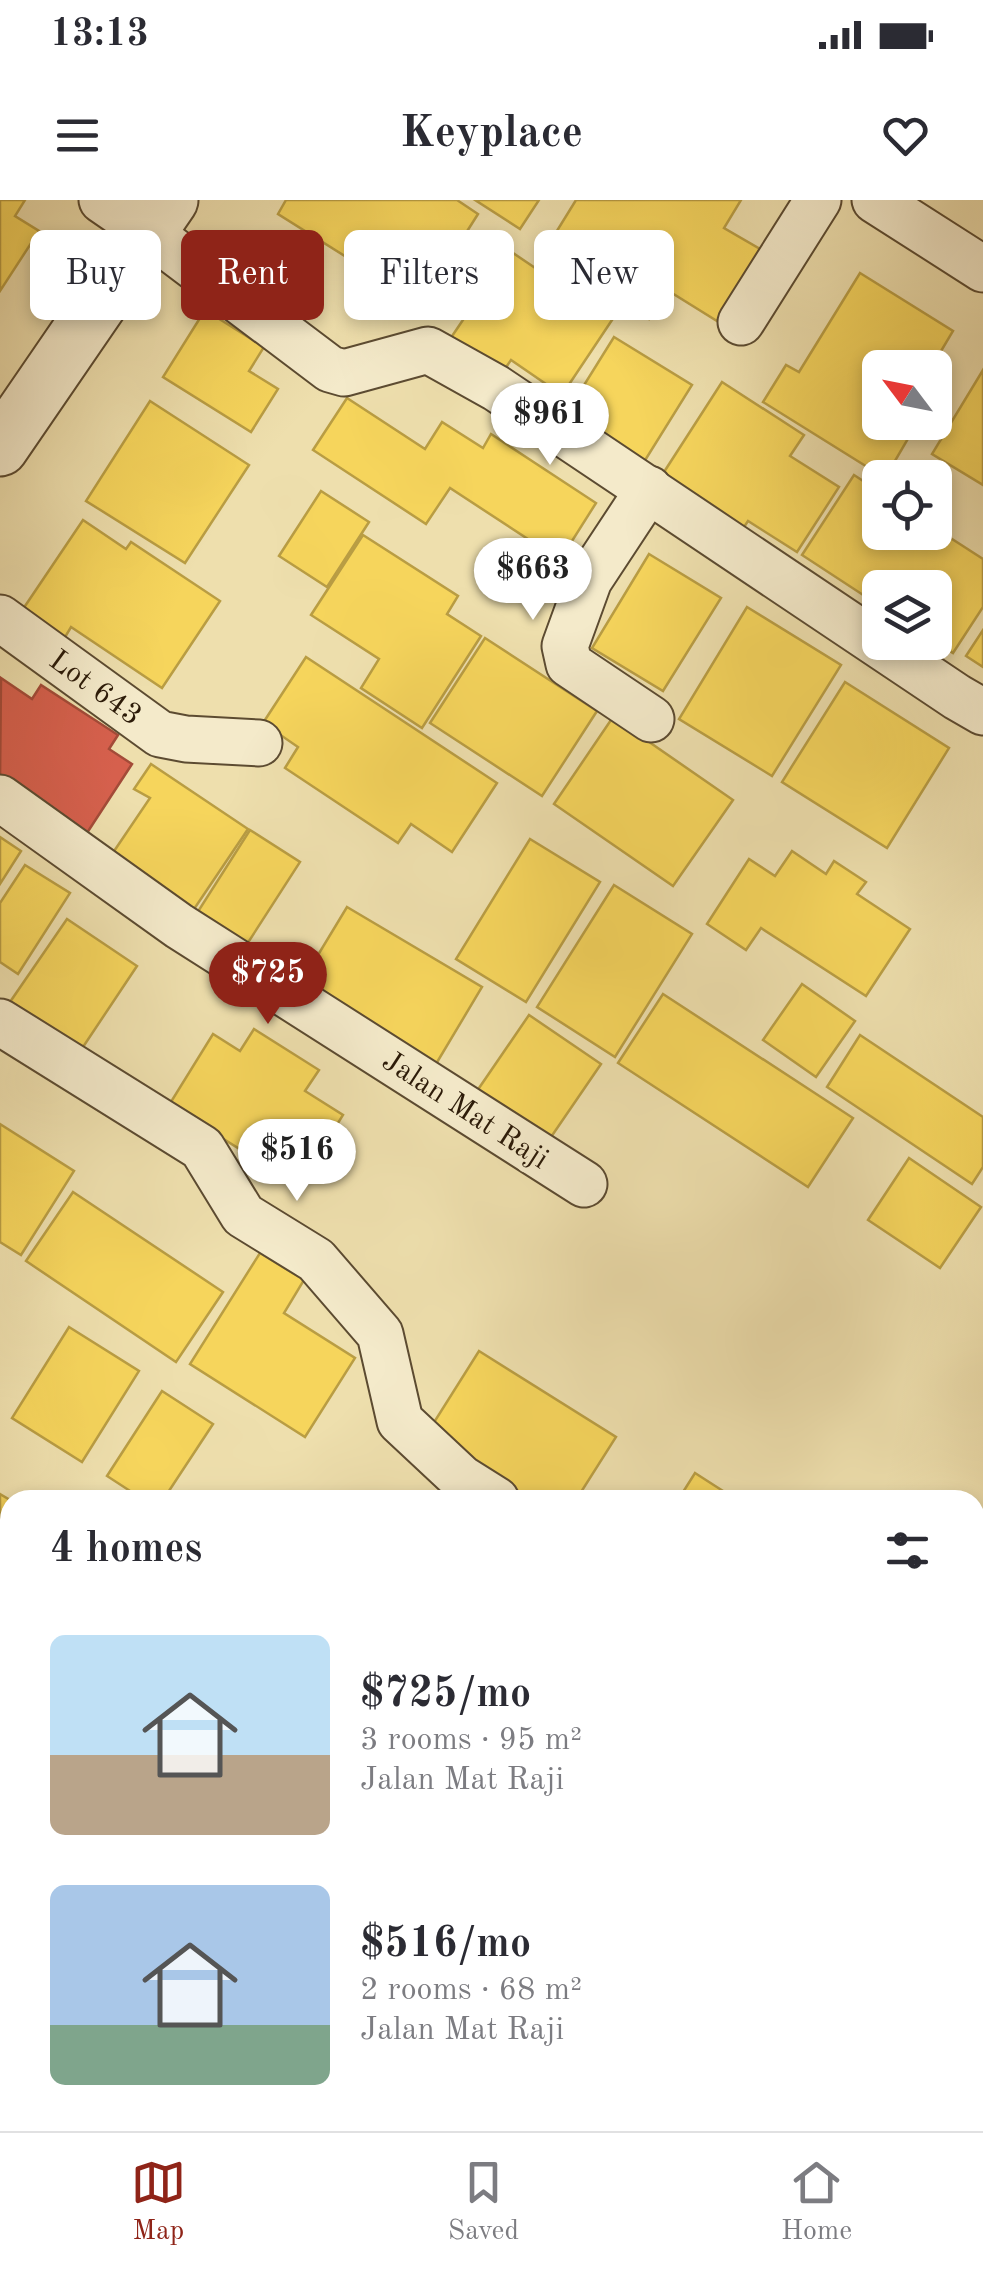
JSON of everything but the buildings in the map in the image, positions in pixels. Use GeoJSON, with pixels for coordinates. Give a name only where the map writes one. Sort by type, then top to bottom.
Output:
{"type":"FeatureCollection","features":[{"type":"Feature","properties":{"kind":"street"},"geometry":{"type":"LineString","coordinates":[[102,200],[158,215],[330,368],[344,373],[428,350],[496,388],[983,712]]}},
{"type":"Feature","properties":{"kind":"street"},"geometry":{"type":"LineString","coordinates":[[741,322],[818,200]]}},
{"type":"Feature","properties":{"kind":"street"},"geometry":{"type":"LineString","coordinates":[[875,200],[983,270]]}},
{"type":"Feature","properties":{"kind":"street"},"geometry":{"type":"LineString","coordinates":[[0,448],[158,215]]}},
{"type":"Feature","properties":{"kind":"street"},"geometry":{"type":"LineString","coordinates":[[649,489],[589,580],[565,646],[569,664],[651,719]]}},
{"type":"Feature","properties":{"kind":"street","name":"Lot 643"},"geometry":{"type":"LineString","coordinates":[[0,618],[160,734],[258,743]]}},
{"type":"Feature","properties":{"kind":"street","name":"Jalan Mat Raji"},"geometry":{"type":"LineString","coordinates":[[0,798],[179,926],[584,1184]]}},
{"type":"Feature","properties":{"kind":"street"},"geometry":{"type":"LineString","coordinates":[[0,1022],[202,1148],[243,1215],[316,1260],[380,1334],[400,1421],[460,1478],[480,1490]]}}]}
